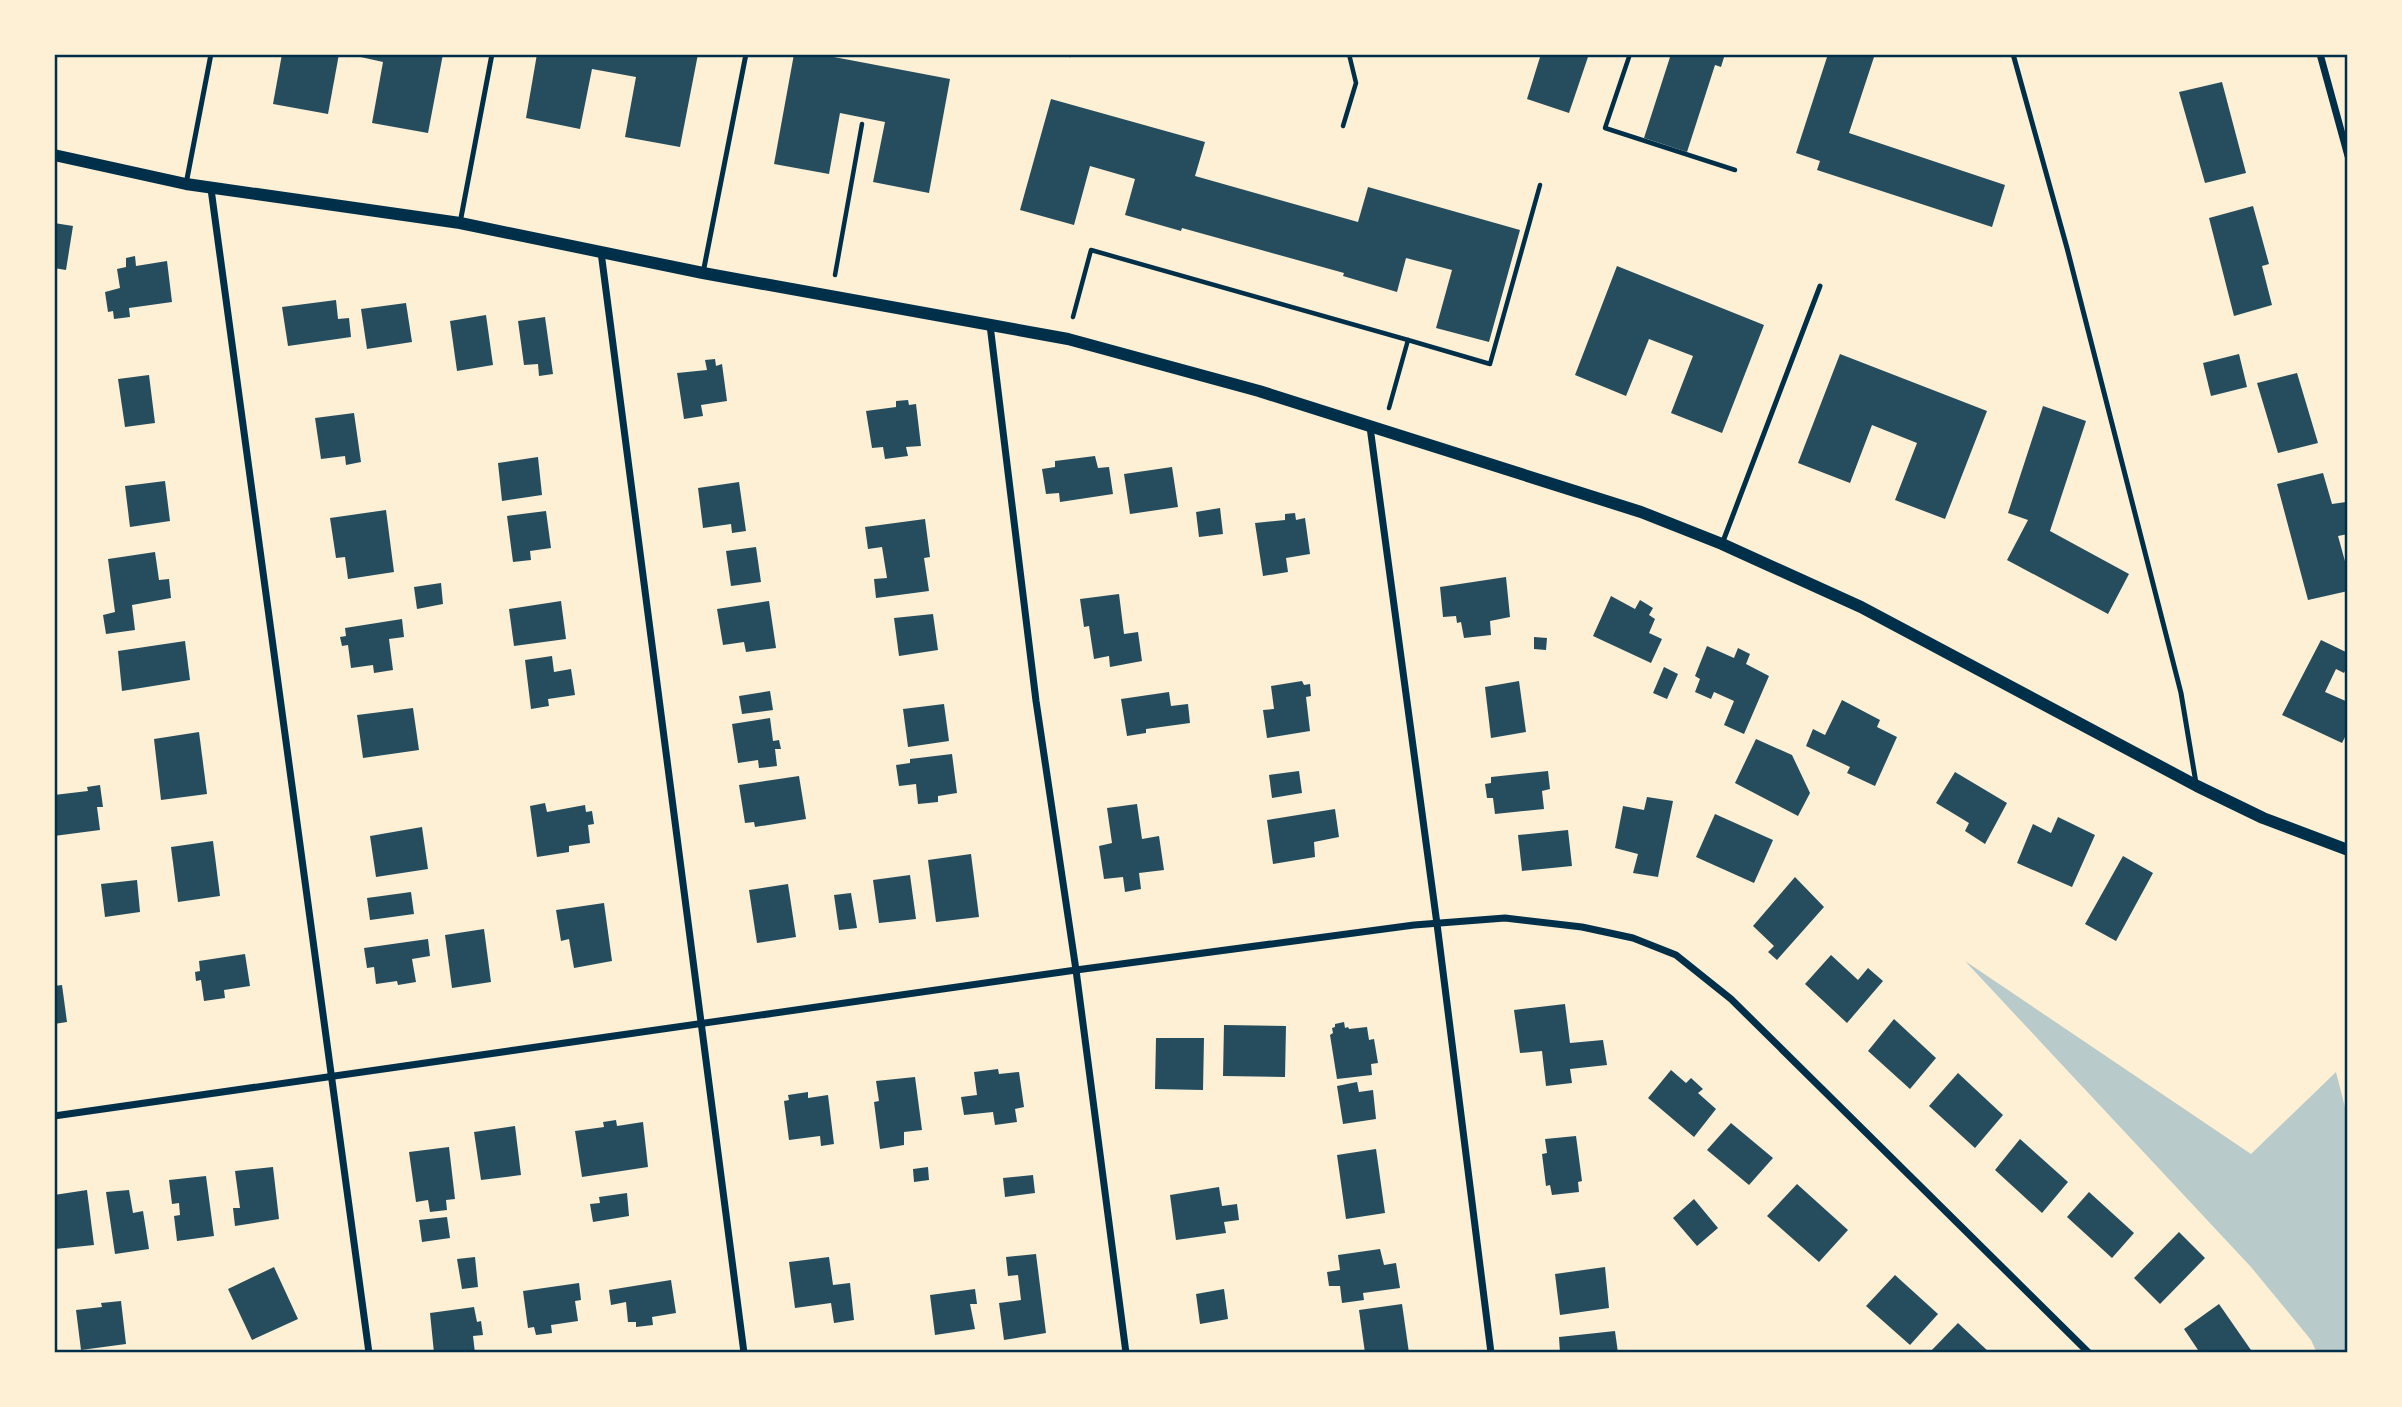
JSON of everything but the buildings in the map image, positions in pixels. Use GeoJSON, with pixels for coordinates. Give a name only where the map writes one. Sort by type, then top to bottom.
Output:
{"type":"FeatureCollection","features":[{"type":"Feature","properties":{"kind":"street"},"geometry":{"type":"LineString","coordinates":[[2320,54],[2348,156]]}},
{"type":"Feature","properties":{"kind":"street"},"geometry":{"type":"LineString","coordinates":[[54,155],[211,189],[460,223],[703,273],[1068,339],[1259,391],[1641,512],[1722,544],[1861,607],[2197,786],[2263,818],[2348,850]]}},
{"type":"Feature","properties":{"kind":"street"},"geometry":{"type":"LineString","coordinates":[[211,189],[369,1353]]}},
{"type":"Feature","properties":{"kind":"street"},"geometry":{"type":"LineString","coordinates":[[601,252],[744,1353]]}},
{"type":"Feature","properties":{"kind":"street"},"geometry":{"type":"LineString","coordinates":[[990,325],[1036,701],[1076,970],[1126,1353]]}},
{"type":"Feature","properties":{"kind":"street"},"geometry":{"type":"LineString","coordinates":[[1376,429],[1491,1353]]}},
{"type":"Feature","properties":{"kind":"street"},"geometry":{"type":"LineString","coordinates":[[54,1116],[1076,970],[1437,924],[1505,918],[1582,927],[1633,938],[1676,955],[1731,999],[2089,1353]]}},
{"type":"Feature","properties":{"kind":"lane"},"geometry":{"type":"LineString","coordinates":[[186,184],[211,54]]}},
{"type":"Feature","properties":{"kind":"lane"},"geometry":{"type":"LineString","coordinates":[[460,223],[492,54]]}},
{"type":"Feature","properties":{"kind":"lane"},"geometry":{"type":"LineString","coordinates":[[703,273],[746,54]]}},
{"type":"Feature","properties":{"kind":"lane"},"geometry":{"type":"LineString","coordinates":[[2013,54],[2067,248],[2181,693],[2197,786]]}},
{"type":"Feature","properties":{"kind":"lane"},"geometry":{"type":"LineString","coordinates":[[1722,544],[1820,286]]}},
{"type":"Feature","properties":{"kind":"path"},"geometry":{"type":"LineString","coordinates":[[1343,126],[1356,83],[1349,54]]}},
{"type":"Feature","properties":{"kind":"path"},"geometry":{"type":"LineString","coordinates":[[1630,54],[1605,128],[1735,170]]}},
{"type":"Feature","properties":{"kind":"path"},"geometry":{"type":"LineString","coordinates":[[831,296],[862,124]]}},
{"type":"Feature","properties":{"kind":"path"},"geometry":{"type":"LineString","coordinates":[[1068,339],[1091,250],[1490,364],[1540,185]]}},
{"type":"Feature","properties":{"kind":"path"},"geometry":{"type":"LineString","coordinates":[[1376,429],[1408,340]]}},
{"type":"Feature","properties":{"kind":"shaded area"},"geometry":{"type":"Polygon","coordinates":[[[1965,961],[2251,1154],[2336,1072],[2348,1119],[2348,1353],[2317,1353],[2311,1340],[2251,1267],[1965,961]]]}}]}
